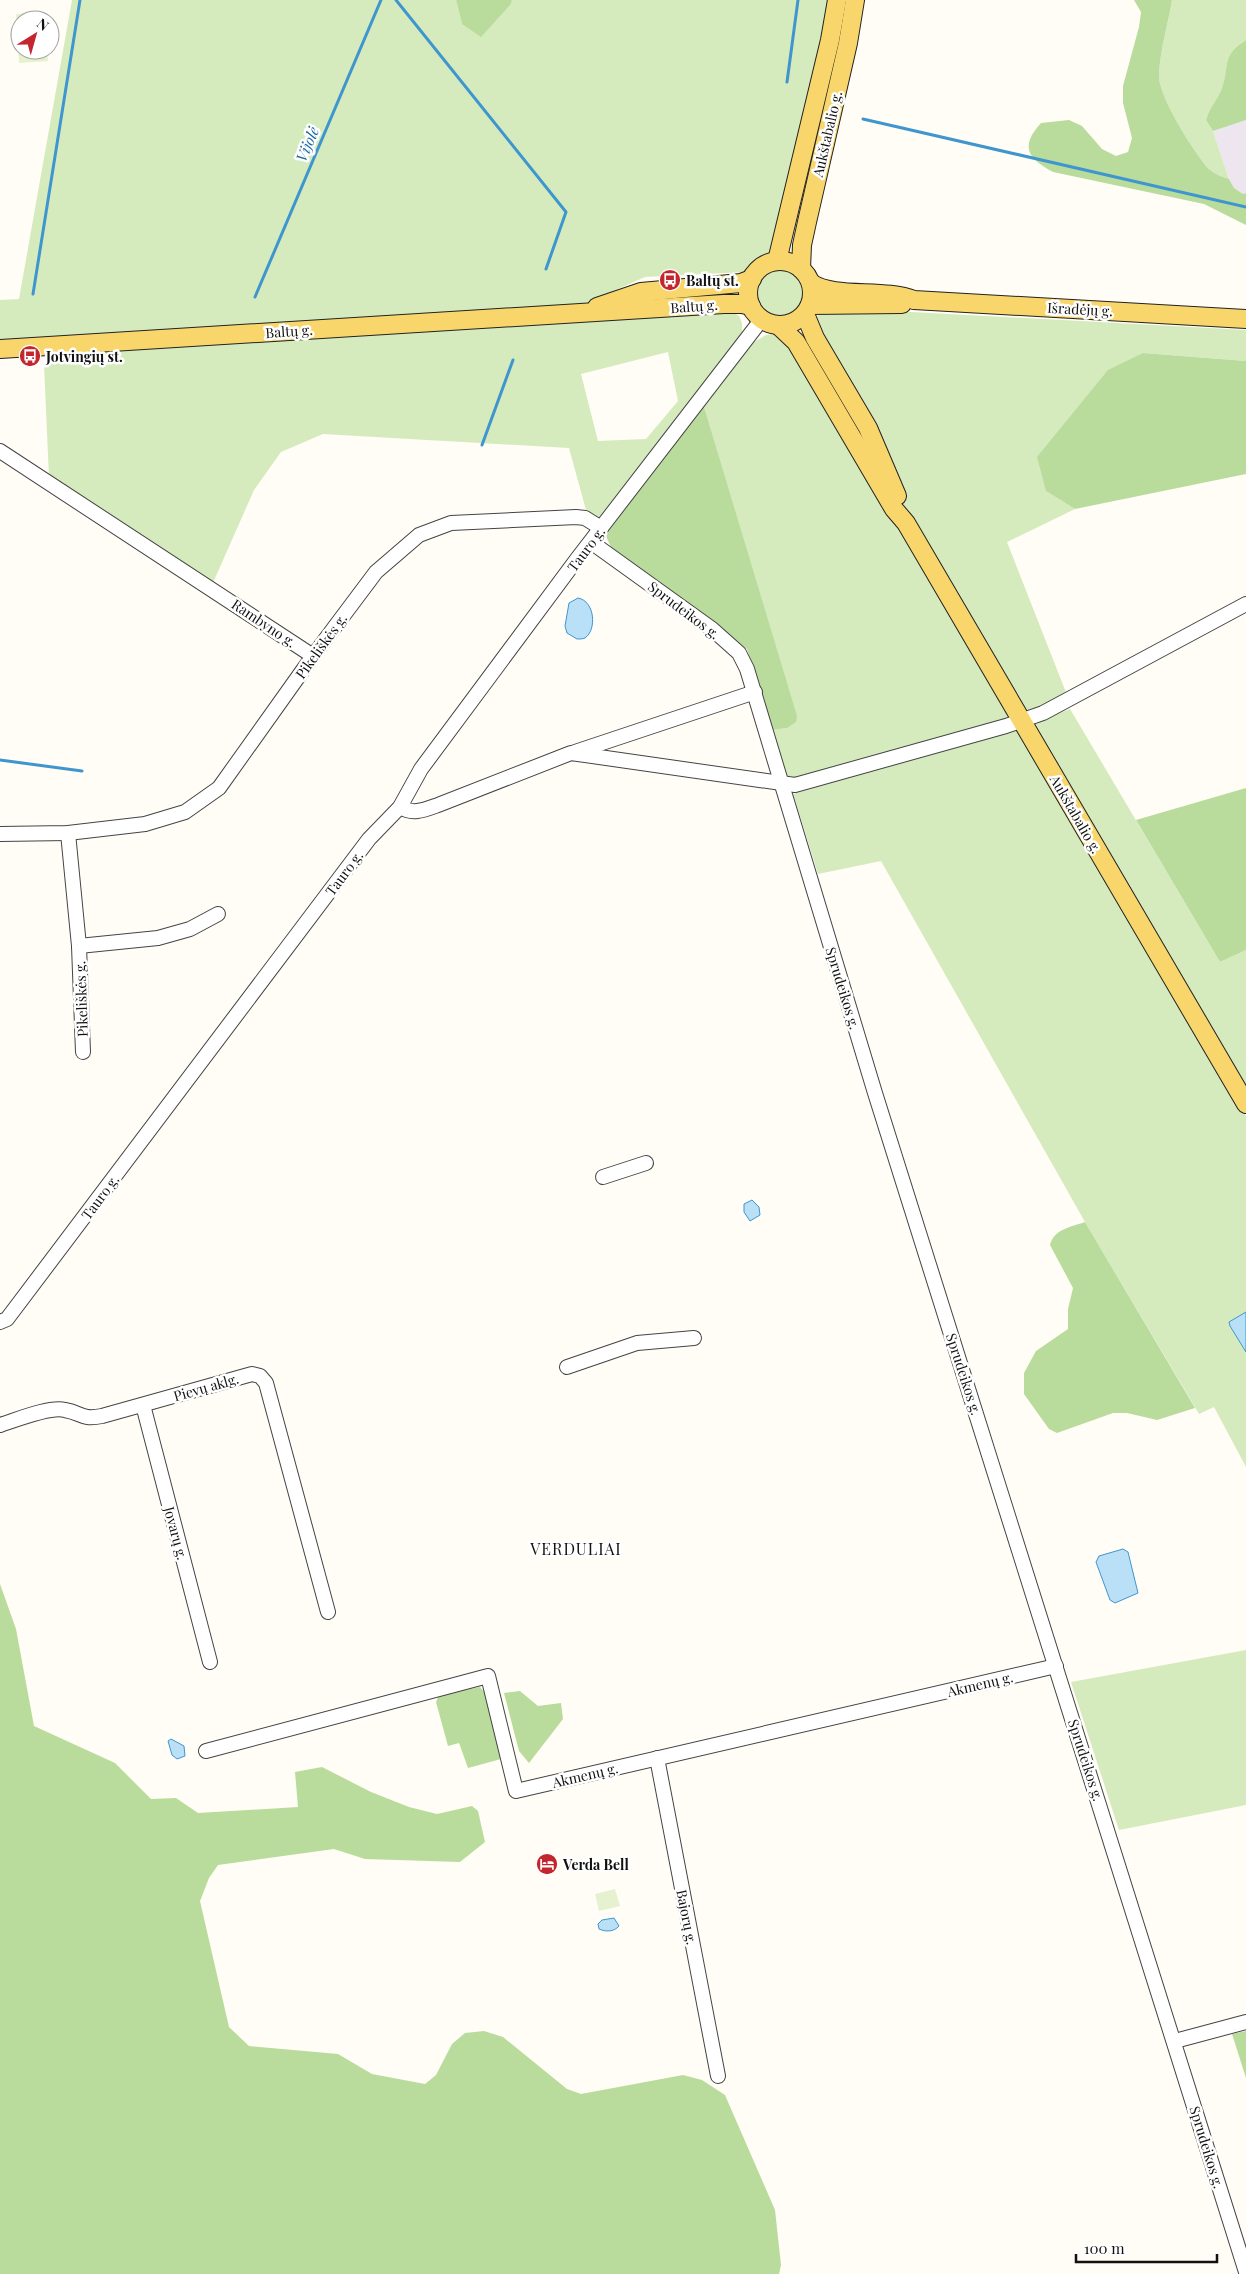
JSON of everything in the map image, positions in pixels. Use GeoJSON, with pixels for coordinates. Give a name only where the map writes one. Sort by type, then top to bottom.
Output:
{"type":"FeatureCollection","features":[{"type":"Feature","properties":{"kind":"main road","name":"Aukštabalio g."},"geometry":{"type":"LineString","coordinates":[[777,261],[830,40],[837,0]]}},
{"type":"Feature","properties":{"kind":"main road","name":"Aukštabalio g."},"geometry":{"type":"LineString","coordinates":[[806,276],[806,222],[848,43],[855,0]]}},
{"type":"Feature","properties":{"kind":"main road"},"geometry":{"type":"LineString","coordinates":[[785,261],[806,276],[813,290],[807,309],[798,320],[764,317],[749,288],[758,270],[766,264],[785,261]]}},
{"type":"Feature","properties":{"kind":"main road","name":"Išradėjų g."},"geometry":{"type":"LineString","coordinates":[[806,276],[824,290],[884,293],[901,295],[914,300]]}},
{"type":"Feature","properties":{"kind":"main road","name":"Baltų g."},"geometry":{"type":"LineString","coordinates":[[578,313],[641,292],[741,283],[752,279]]}},
{"type":"Feature","properties":{"kind":"main road","name":"Išradėjų g."},"geometry":{"type":"LineString","coordinates":[[807,309],[889,305],[914,300],[1246,319]]}},
{"type":"Feature","properties":{"kind":"main road","name":"Baltų g."},"geometry":{"type":"LineString","coordinates":[[0,349],[724,304],[742,304],[764,317]]}},
{"type":"Feature","properties":{"kind":"main road","name":"Aukštabalio g."},"geometry":{"type":"LineString","coordinates":[[807,309],[815,338],[868,428],[906,523]]}},
{"type":"Feature","properties":{"kind":"main road","name":"Aukštabalio g."},"geometry":{"type":"LineString","coordinates":[[764,317],[796,342],[894,509],[906,523],[1246,1104]]}},
{"type":"Feature","properties":{"kind":"street","name":"Tauro g."},"geometry":{"type":"LineString","coordinates":[[0,1322],[7,1319],[25,1296],[355,858],[400,807],[421,769],[601,528],[764,317]]}},
{"type":"Feature","properties":{"kind":"street","name":"Rambyno g."},"geometry":{"type":"LineString","coordinates":[[0,451],[313,656]]}},
{"type":"Feature","properties":{"kind":"street","name":"Pikeliškės g."},"geometry":{"type":"LineString","coordinates":[[0,834],[68,833],[145,824],[185,812],[219,788],[313,656],[376,572],[419,536],[451,523],[585,518],[601,528]]}},
{"type":"Feature","properties":{"kind":"street","name":"Sprudeikos g."},"geometry":{"type":"LineString","coordinates":[[591,542],[712,629],[739,653],[755,692],[872,1084],[1175,2041],[1246,2272]]}},
{"type":"Feature","properties":{"kind":"street"},"geometry":{"type":"LineString","coordinates":[[571,753],[795,785],[1022,722],[1043,713],[1246,604]]}},
{"type":"Feature","properties":{"kind":"street"},"geometry":{"type":"LineString","coordinates":[[400,807],[408,812],[421,811],[571,753],[755,692]]}},
{"type":"Feature","properties":{"kind":"street","name":"Pikeliškės g."},"geometry":{"type":"LineString","coordinates":[[68,833],[79,946],[83,1052]]}},
{"type":"Feature","properties":{"kind":"street","name":"Pikeliškės g."},"geometry":{"type":"LineString","coordinates":[[79,946],[158,938],[190,929],[218,914]]}},
{"type":"Feature","properties":{"kind":"street"},"geometry":{"type":"LineString","coordinates":[[603,1177],[646,1163]]}},
{"type":"Feature","properties":{"kind":"street"},"geometry":{"type":"LineString","coordinates":[[568,1367],[637,1343],[694,1338]]}},
{"type":"Feature","properties":{"kind":"street","name":"Pievų aklg."},"geometry":{"type":"LineString","coordinates":[[0,1425],[54,1410],[65,1410],[88,1418],[252,1374],[260,1376],[266,1383],[328,1612]]}},
{"type":"Feature","properties":{"kind":"street","name":"Jovarų g."},"geometry":{"type":"LineString","coordinates":[[142,1405],[210,1662]]}},
{"type":"Feature","properties":{"kind":"street","name":"Akmenų g."},"geometry":{"type":"LineString","coordinates":[[206,1752],[488,1676],[516,1791],[1056,1666]]}},
{"type":"Feature","properties":{"kind":"street","name":"Bajorų g."},"geometry":{"type":"LineString","coordinates":[[657,1758],[718,2076]]}},
{"type":"Feature","properties":{"kind":"street"},"geometry":{"type":"LineString","coordinates":[[1175,2041],[1246,2022]]}},
{"type":"Feature","properties":{"kind":"shaded area"},"geometry":{"type":"Polygon","coordinates":[[[1246,120],[1246,193],[1243,194],[1234,188],[1229,179],[1213,131],[1246,120]]]}},
{"type":"Feature","properties":{"kind":"green space"},"geometry":{"type":"Polygon","coordinates":[[[72,0],[456,0],[462,24],[511,4],[512,0],[829,0],[812,95],[771,252],[744,272],[645,277],[582,305],[0,342],[0,300],[19,299],[72,0]]]}},
{"type":"Feature","properties":{"kind":"green space"},"geometry":{"type":"Polygon","coordinates":[[[456,0],[512,0],[511,4],[481,37],[462,24],[456,0]]]}},
{"type":"Feature","properties":{"kind":"green space"},"geometry":{"type":"Polygon","coordinates":[[[1134,0],[1172,0],[1161,57],[1160,84],[1178,124],[1203,162],[1209,169],[1229,179],[1234,188],[1243,194],[1246,193],[1246,225],[1204,204],[1053,172],[1037,162],[1029,151],[1030,138],[1041,123],[1069,120],[1082,126],[1102,149],[1116,156],[1128,152],[1132,138],[1123,103],[1123,86],[1139,27],[1141,12],[1134,0]]]}},
{"type":"Feature","properties":{"kind":"green space"},"geometry":{"type":"Polygon","coordinates":[[[1172,0],[1246,0],[1246,40],[1233,50],[1230,56],[1222,88],[1206,120],[1213,131],[1229,179],[1209,169],[1203,162],[1178,124],[1160,84],[1161,57],[1172,0]]]}},
{"type":"Feature","properties":{"kind":"green space"},"geometry":{"type":"Polygon","coordinates":[[[1246,40],[1246,120],[1213,131],[1206,120],[1207,116],[1222,88],[1230,56],[1238,45],[1246,40]]]}},
{"type":"Feature","properties":{"kind":"green space"},"geometry":{"type":"Polygon","coordinates":[[[19,60],[48,61],[19,63],[19,60]]]}},
{"type":"Feature","properties":{"kind":"green space"},"geometry":{"type":"Polygon","coordinates":[[[780,266],[790,268],[798,274],[804,282],[806,292],[804,302],[798,310],[790,316],[780,318],[770,316],[762,310],[756,302],[754,292],[756,282],[762,274],[770,268],[780,266]]]}},
{"type":"Feature","properties":{"kind":"green space"},"geometry":{"type":"Polygon","coordinates":[[[838,308],[1246,330],[1246,361],[1143,353],[1046,491],[1075,509],[1007,542],[1067,695],[1030,713],[1022,711],[906,511],[872,426],[819,331],[817,325],[818,316],[827,310],[838,308]]]}},
{"type":"Feature","properties":{"kind":"green space"},"geometry":{"type":"Polygon","coordinates":[[[727,309],[739,316],[742,323],[742,333],[708,384],[605,516],[598,518],[586,510],[569,448],[323,434],[281,452],[254,490],[212,585],[49,478],[44,364],[58,356],[102,349],[727,309]],[[668,352],[581,374],[598,441],[646,439],[678,401],[668,352]]]}},
{"type":"Feature","properties":{"kind":"green space"},"geometry":{"type":"Polygon","coordinates":[[[774,334],[787,338],[1008,713],[1006,720],[798,780],[787,777],[772,730],[787,728],[703,404],[754,342],[766,335],[774,334]]]}},
{"type":"Feature","properties":{"kind":"green space"},"geometry":{"type":"Polygon","coordinates":[[[1143,353],[1246,361],[1246,474],[1075,509],[1046,491],[1037,457],[1108,370],[1143,353]]]}},
{"type":"Feature","properties":{"kind":"green space"},"geometry":{"type":"Polygon","coordinates":[[[703,404],[797,716],[796,722],[787,728],[772,730],[747,649],[611,547],[604,532],[703,404]]]}},
{"type":"Feature","properties":{"kind":"green space"},"geometry":{"type":"Polygon","coordinates":[[[1070,709],[1220,962],[1246,950],[1246,1093],[1034,726],[1043,719],[1070,709]]]}},
{"type":"Feature","properties":{"kind":"green space"},"geometry":{"type":"Polygon","coordinates":[[[1014,729],[1022,735],[1246,1116],[1246,1467],[1214,1407],[1199,1414],[1085,1222],[881,861],[818,874],[793,794],[1014,729]]]}},
{"type":"Feature","properties":{"kind":"green space"},"geometry":{"type":"Polygon","coordinates":[[[1246,788],[1246,950],[1220,962],[1136,820],[1246,788]]]}},
{"type":"Feature","properties":{"kind":"green space"},"geometry":{"type":"Polygon","coordinates":[[[1085,1222],[1195,1408],[1157,1420],[1127,1413],[1113,1413],[1057,1433],[1049,1429],[1024,1394],[1024,1373],[1036,1351],[1068,1329],[1068,1309],[1073,1288],[1050,1245],[1055,1235],[1059,1232],[1085,1222]]]}},
{"type":"Feature","properties":{"kind":"green space"},"geometry":{"type":"Polygon","coordinates":[[[0,1584],[16,1629],[34,1726],[115,1763],[151,1799],[176,1798],[198,1813],[298,1807],[295,1772],[322,1767],[371,1792],[409,1807],[437,1814],[472,1806],[478,1811],[485,1842],[460,1862],[365,1859],[334,1849],[218,1865],[209,1878],[200,1901],[229,2027],[249,2046],[338,2054],[372,2074],[425,2084],[436,2075],[452,2044],[465,2033],[484,2031],[503,2037],[567,2089],[581,2094],[683,2075],[702,2080],[725,2095],[775,2210],[781,2265],[779,2274],[0,2274],[0,1584]]]}},
{"type":"Feature","properties":{"kind":"green space"},"geometry":{"type":"Polygon","coordinates":[[[1246,1650],[1246,1805],[1119,1830],[1071,1682],[1246,1650]]]}},
{"type":"Feature","properties":{"kind":"green space"},"geometry":{"type":"Polygon","coordinates":[[[480,1687],[487,1695],[501,1759],[468,1768],[459,1743],[448,1746],[436,1702],[439,1695],[480,1687]]]}},
{"type":"Feature","properties":{"kind":"green space"},"geometry":{"type":"Polygon","coordinates":[[[520,1691],[538,1706],[561,1703],[563,1719],[529,1763],[519,1751],[504,1693],[520,1691]]]}},
{"type":"Feature","properties":{"kind":"green space"},"geometry":{"type":"Polygon","coordinates":[[[615,1889],[620,1906],[599,1911],[595,1894],[615,1889]]]}},
{"type":"Feature","properties":{"kind":"green space"},"geometry":{"type":"Polygon","coordinates":[[[1246,2031],[1246,2078],[1232,2034],[1246,2031]]]}},
{"type":"Feature","properties":{"kind":"water"},"geometry":{"type":"Polygon","coordinates":[[[578,598],[588,604],[593,623],[589,634],[582,639],[577,639],[567,633],[565,626],[569,603],[578,598]]]}},
{"type":"Feature","properties":{"kind":"water"},"geometry":{"type":"Polygon","coordinates":[[[752,1200],[759,1207],[760,1215],[750,1221],[744,1212],[744,1204],[752,1200]]]}},
{"type":"Feature","properties":{"kind":"water"},"geometry":{"type":"Polygon","coordinates":[[[1246,1312],[1246,1352],[1229,1322],[1246,1312]]]}},
{"type":"Feature","properties":{"kind":"water"},"geometry":{"type":"Polygon","coordinates":[[[1123,1549],[1128,1552],[1138,1593],[1115,1603],[1110,1600],[1096,1562],[1099,1556],[1123,1549]]]}},
{"type":"Feature","properties":{"kind":"water"},"geometry":{"type":"Polygon","coordinates":[[[171,1739],[184,1746],[185,1756],[177,1759],[172,1755],[168,1741],[171,1739]]]}},
{"type":"Feature","properties":{"kind":"water"},"geometry":{"type":"Polygon","coordinates":[[[614,1918],[619,1926],[617,1928],[610,1931],[599,1929],[598,1924],[602,1920],[614,1918]]]}},
{"type":"Feature","properties":{"kind":"waterway"},"geometry":{"type":"LineString","coordinates":[[33,294],[80,0]]}},
{"type":"Feature","properties":{"kind":"waterway","name":"Vijolė"},"geometry":{"type":"LineString","coordinates":[[255,297],[381,0]]}},
{"type":"Feature","properties":{"kind":"waterway"},"geometry":{"type":"LineString","coordinates":[[396,0],[566,212],[546,269]]}},
{"type":"Feature","properties":{"kind":"waterway"},"geometry":{"type":"LineString","coordinates":[[787,82],[798,0]]}},
{"type":"Feature","properties":{"kind":"waterway"},"geometry":{"type":"LineString","coordinates":[[863,119],[1246,207]]}},
{"type":"Feature","properties":{"kind":"waterway"},"geometry":{"type":"LineString","coordinates":[[482,445],[513,360]]}},
{"type":"Feature","properties":{"kind":"waterway"},"geometry":{"type":"LineString","coordinates":[[0,760],[82,771]]}},
{"type":"Feature","properties":{"kind":"place","name":"Baltų st."},"geometry":{"type":"Point","coordinates":[670,280]}},
{"type":"Feature","properties":{"kind":"place","name":"Jotvingių st."},"geometry":{"type":"Point","coordinates":[30,356]}},
{"type":"Feature","properties":{"kind":"place","name":"Verda Bell"},"geometry":{"type":"Point","coordinates":[547,1864]}},
{"type":"Feature","properties":{"kind":"district","name":"VERDULIAI"},"geometry":{"type":"Point","coordinates":[576,1548]}}]}
